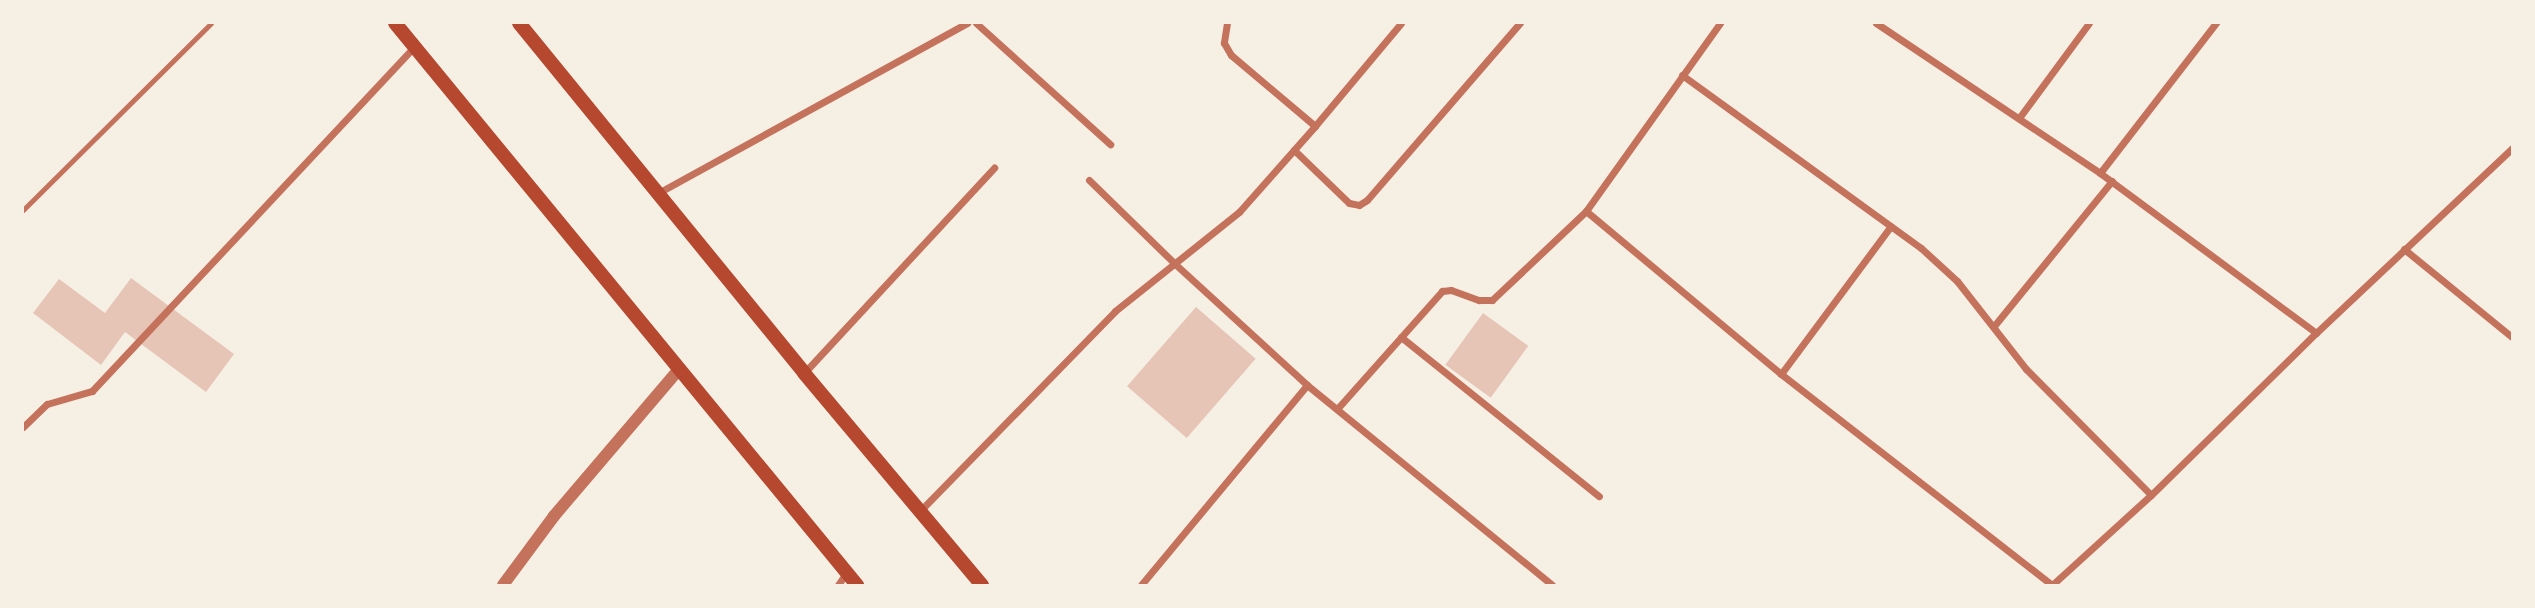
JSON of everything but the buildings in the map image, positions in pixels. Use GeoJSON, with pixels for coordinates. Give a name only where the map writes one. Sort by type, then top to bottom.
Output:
{"type":"FeatureCollection","features":[{"type":"Feature","properties":{"kind":"main road"},"geometry":{"type":"LineString","coordinates":[[395,23],[679,369],[842,579],[857,585]]}},
{"type":"Feature","properties":{"kind":"main road"},"geometry":{"type":"LineString","coordinates":[[519,23],[804,373],[982,585]]}},
{"type":"Feature","properties":{"kind":"street"},"geometry":{"type":"LineString","coordinates":[[658,193],[967,23]]}},
{"type":"Feature","properties":{"kind":"street"},"geometry":{"type":"LineString","coordinates":[[976,23],[1110,144]]}},
{"type":"Feature","properties":{"kind":"street"},"geometry":{"type":"LineString","coordinates":[[1227,23],[1224,43],[1231,55],[1315,126]]}},
{"type":"Feature","properties":{"kind":"street"},"geometry":{"type":"LineString","coordinates":[[920,511],[1115,311],[1239,212],[1401,23]]}},
{"type":"Feature","properties":{"kind":"street"},"geometry":{"type":"LineString","coordinates":[[1294,150],[1349,203],[1359,205],[1367,201],[1520,23]]}},
{"type":"Feature","properties":{"kind":"street"},"geometry":{"type":"LineString","coordinates":[[1337,409],[1442,291],[1455,290],[1479,300],[1498,296],[1586,211],[1720,23]]}},
{"type":"Feature","properties":{"kind":"street"},"geometry":{"type":"LineString","coordinates":[[1876,23],[2112,181],[2316,333]]}},
{"type":"Feature","properties":{"kind":"street"},"geometry":{"type":"LineString","coordinates":[[2019,118],[2089,23]]}},
{"type":"Feature","properties":{"kind":"street"},"geometry":{"type":"LineString","coordinates":[[2100,173],[2216,23]]}},
{"type":"Feature","properties":{"kind":"street"},"geometry":{"type":"LineString","coordinates":[[23,427],[47,404],[79,398],[92,391],[414,47]]}},
{"type":"Feature","properties":{"kind":"street"},"geometry":{"type":"LineString","coordinates":[[1682,75],[1922,247],[1957,281],[2026,369],[2151,495]]}},
{"type":"Feature","properties":{"kind":"street"},"geometry":{"type":"LineString","coordinates":[[1586,211],[1781,374],[2052,585],[2151,495],[2316,333],[2512,148]]}},
{"type":"Feature","properties":{"kind":"street"},"geometry":{"type":"LineString","coordinates":[[804,373],[995,168]]}},
{"type":"Feature","properties":{"kind":"street"},"geometry":{"type":"LineString","coordinates":[[1089,180],[1174,263],[1307,384],[1552,585]]}},
{"type":"Feature","properties":{"kind":"street"},"geometry":{"type":"LineString","coordinates":[[1994,326],[2112,181]]}},
{"type":"Feature","properties":{"kind":"street"},"geometry":{"type":"LineString","coordinates":[[1781,374],[1891,226]]}},
{"type":"Feature","properties":{"kind":"street"},"geometry":{"type":"LineString","coordinates":[[2404,249],[2512,337]]}},
{"type":"Feature","properties":{"kind":"street"},"geometry":{"type":"LineString","coordinates":[[1401,337],[1599,496]]}},
{"type":"Feature","properties":{"kind":"street"},"geometry":{"type":"LineString","coordinates":[[503,585],[554,516],[679,369]]}},
{"type":"Feature","properties":{"kind":"street"},"geometry":{"type":"LineString","coordinates":[[1142,585],[1307,384]]}},
{"type":"Feature","properties":{"kind":"lane"},"geometry":{"type":"LineString","coordinates":[[23,210],[211,23]]}}]}
